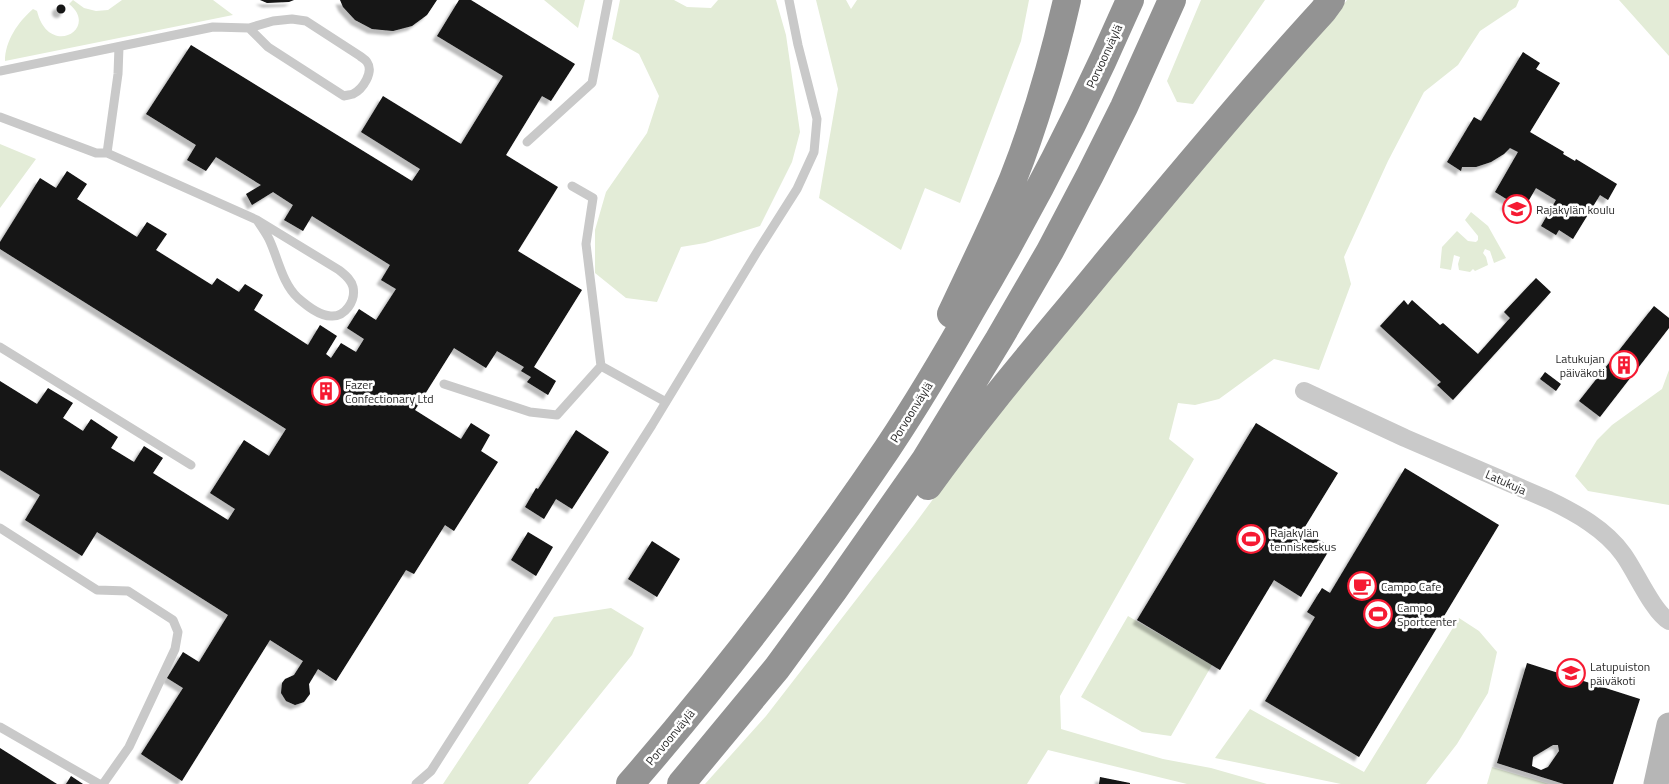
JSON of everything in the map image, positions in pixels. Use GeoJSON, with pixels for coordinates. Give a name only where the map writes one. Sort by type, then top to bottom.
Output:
{"type":"FeatureCollection","features":[{"type":"Feature","properties":{"kind":"highway"},"geometry":{"type":"LineString","coordinates":[[888,448],[982,250],[1013,179],[1052,63],[1067,0]]}},
{"type":"Feature","properties":{"kind":"highway","name":"Porvoonväylä"},"geometry":{"type":"LineString","coordinates":[[630,784],[668,740],[781,599],[888,448],[956,337],[1026,214],[1072,125],[1130,0]]}},
{"type":"Feature","properties":{"kind":"highway"},"geometry":{"type":"LineString","coordinates":[[681,784],[777,668],[925,460],[1036,275],[1107,141],[1172,0]]}},
{"type":"Feature","properties":{"kind":"highway"},"geometry":{"type":"LineString","coordinates":[[834,590],[883,549],[946,461],[1053,328],[1263,77],[1331,0]]}},
{"type":"Feature","properties":{"kind":"main road"},"geometry":{"type":"LineString","coordinates":[[1656,784],[1669,725]]}},
{"type":"Feature","properties":{"kind":"street","name":"Latukuja"},"geometry":{"type":"LineString","coordinates":[[1304,391],[1404,438],[1549,500],[1572,512],[1607,536],[1618,547],[1658,611],[1669,621]]}},
{"type":"Feature","properties":{"kind":"lane"},"geometry":{"type":"LineString","coordinates":[[528,142],[592,83],[608,0]]}},
{"type":"Feature","properties":{"kind":"lane"},"geometry":{"type":"LineString","coordinates":[[423,784],[666,402],[757,252],[798,189],[814,152],[818,119],[798,45],[789,0]]}},
{"type":"Feature","properties":{"kind":"lane"},"geometry":{"type":"LineString","coordinates":[[0,71],[213,27],[249,28],[273,21],[292,19],[306,21],[367,62],[369,70],[367,79],[352,94],[344,96],[268,47],[249,28]]}},
{"type":"Feature","properties":{"kind":"lane"},"geometry":{"type":"LineString","coordinates":[[107,153],[118,74],[119,47]]}},
{"type":"Feature","properties":{"kind":"lane"},"geometry":{"type":"LineString","coordinates":[[0,117],[96,153],[107,153],[256,220],[324,260],[348,278],[353,286],[354,295],[347,310],[332,316],[323,314],[298,298],[286,280],[269,238],[256,220]]}},
{"type":"Feature","properties":{"kind":"lane"},"geometry":{"type":"LineString","coordinates":[[444,384],[530,412],[557,414],[600,366],[586,244],[593,198],[572,186]]}},
{"type":"Feature","properties":{"kind":"lane"},"geometry":{"type":"LineString","coordinates":[[0,347],[191,465]]}},
{"type":"Feature","properties":{"kind":"lane"},"geometry":{"type":"LineString","coordinates":[[600,366],[666,402]]}},
{"type":"Feature","properties":{"kind":"lane"},"geometry":{"type":"LineString","coordinates":[[0,528],[97,590],[128,591],[173,620],[178,632],[175,649],[129,747],[103,784]]}},
{"type":"Feature","properties":{"kind":"lane"},"geometry":{"type":"LineString","coordinates":[[0,727],[99,784]]}},
{"type":"Feature","properties":{"kind":"lane"},"geometry":{"type":"LineString","coordinates":[[416,784],[431,771]]}},
{"type":"Feature","properties":{"kind":"green space"},"geometry":{"type":"Polygon","coordinates":[[[73,0],[84,8],[96,11],[108,10],[122,0],[213,0],[233,15],[5,61],[7,46],[13,32],[33,9],[37,11],[43,25],[51,34],[61,36],[69,34],[76,29],[79,22],[77,13],[69,4],[73,0]]]}},
{"type":"Feature","properties":{"kind":"green space"},"geometry":{"type":"Polygon","coordinates":[[[544,0],[585,0],[578,28],[544,0]]]}},
{"type":"Feature","properties":{"kind":"green space"},"geometry":{"type":"Polygon","coordinates":[[[620,0],[674,0],[687,7],[711,8],[718,0],[776,0],[786,35],[800,132],[792,162],[760,226],[705,243],[681,247],[657,302],[626,298],[595,273],[595,230],[606,192],[647,133],[659,96],[639,54],[612,39],[620,0]]]}},
{"type":"Feature","properties":{"kind":"green space"},"geometry":{"type":"Polygon","coordinates":[[[816,0],[846,0],[851,9],[857,0],[1029,0],[1021,41],[960,203],[925,188],[901,250],[819,198],[838,89],[816,0]]]}},
{"type":"Feature","properties":{"kind":"green space"},"geometry":{"type":"Polygon","coordinates":[[[1201,0],[1265,0],[1193,104],[1177,102],[1167,81],[1201,0]]]}},
{"type":"Feature","properties":{"kind":"green space"},"geometry":{"type":"Polygon","coordinates":[[[1347,0],[1519,0],[1516,7],[1480,31],[1458,65],[1424,92],[1388,161],[1344,257],[1351,284],[1319,370],[1274,359],[1219,399],[1195,405],[1178,403],[1169,439],[1194,459],[1060,696],[1061,729],[1163,759],[1211,768],[1267,784],[1187,784],[1048,750],[1027,784],[705,784],[766,716],[914,525],[981,434],[1123,257],[1347,0]]]}},
{"type":"Feature","properties":{"kind":"green space"},"geometry":{"type":"Polygon","coordinates":[[[1619,0],[1669,0],[1669,56],[1619,0]]]}},
{"type":"Feature","properties":{"kind":"green space"},"geometry":{"type":"Polygon","coordinates":[[[0,144],[36,159],[0,208],[0,144]]]}},
{"type":"Feature","properties":{"kind":"green space"},"geometry":{"type":"Polygon","coordinates":[[[1471,212],[1488,226],[1506,258],[1494,263],[1490,251],[1485,249],[1483,253],[1488,265],[1475,271],[1473,269],[1470,272],[1459,270],[1460,257],[1454,255],[1451,270],[1440,268],[1442,247],[1457,231],[1468,241],[1476,242],[1478,240],[1478,236],[1465,220],[1471,212]]]}},
{"type":"Feature","properties":{"kind":"green space"},"geometry":{"type":"Polygon","coordinates":[[[1669,370],[1669,505],[1588,491],[1575,476],[1597,440],[1612,425],[1662,389],[1669,370]]]}},
{"type":"Feature","properties":{"kind":"green space"},"geometry":{"type":"Polygon","coordinates":[[[611,608],[644,628],[632,655],[528,784],[443,784],[554,617],[611,608]]]}},
{"type":"Feature","properties":{"kind":"green space"},"geometry":{"type":"Polygon","coordinates":[[[1128,616],[1212,665],[1171,736],[1142,732],[1081,697],[1128,616]]]}},
{"type":"Feature","properties":{"kind":"green space"},"geometry":{"type":"Polygon","coordinates":[[[1459,618],[1479,631],[1497,652],[1488,693],[1457,744],[1426,784],[1341,784],[1215,758],[1250,709],[1364,772],[1459,618]]]}},
{"type":"Feature","properties":{"kind":"green space"},"geometry":{"type":"Polygon","coordinates":[[[1492,767],[1549,784],[1487,784],[1492,767]]]}},
{"type":"Feature","properties":{"kind":"building"},"geometry":{"type":"Polygon","coordinates":[[[260,0],[294,0],[267,3],[260,0]]]}},
{"type":"Feature","properties":{"kind":"building"},"geometry":{"type":"Polygon","coordinates":[[[340,0],[437,0],[427,15],[412,26],[393,31],[372,29],[355,20],[343,7],[340,0]]]}},
{"type":"Feature","properties":{"kind":"building","name":"Fazer Confectionary Ltd"},"geometry":{"type":"Polygon","coordinates":[[[459,0],[471,0],[575,64],[551,101],[542,96],[506,155],[558,187],[518,251],[582,290],[534,367],[556,381],[548,395],[527,382],[531,377],[521,371],[524,367],[497,351],[486,368],[454,348],[415,410],[461,439],[471,423],[490,435],[481,451],[498,462],[454,531],[445,525],[414,574],[406,570],[336,681],[318,669],[309,684],[310,694],[304,702],[295,705],[286,701],[281,693],[282,683],[285,679],[294,675],[303,661],[270,640],[182,781],[141,754],[183,688],[167,678],[183,652],[199,662],[228,615],[97,532],[82,556],[25,520],[40,495],[0,470],[0,381],[37,404],[48,388],[73,403],[63,418],[83,431],[91,419],[118,437],[111,448],[134,462],[144,446],[163,458],[153,473],[228,520],[235,509],[210,493],[244,440],[269,456],[286,429],[0,249],[0,242],[40,178],[56,188],[67,171],[87,184],[77,199],[137,237],[147,222],[167,234],[156,250],[212,285],[217,278],[239,292],[245,284],[263,295],[254,310],[308,345],[320,325],[337,336],[326,354],[331,358],[341,343],[356,352],[364,339],[347,328],[359,309],[376,320],[396,289],[381,280],[390,265],[312,216],[303,231],[284,220],[293,205],[273,192],[252,205],[246,194],[261,185],[216,157],[206,171],[187,160],[196,145],[146,114],[191,45],[412,181],[420,169],[361,132],[383,96],[461,144],[503,76],[437,36],[459,0]]]}},
{"type":"Feature","properties":{"kind":"building"},"geometry":{"type":"Polygon","coordinates":[[[61,4],[66,9],[61,14],[56,9],[61,4]]]}},
{"type":"Feature","properties":{"kind":"building"},"geometry":{"type":"Polygon","coordinates":[[[1523,52],[1540,63],[1536,69],[1560,83],[1530,132],[1564,152],[1563,154],[1575,161],[1576,159],[1617,184],[1608,200],[1600,195],[1573,239],[1559,230],[1556,235],[1541,226],[1556,200],[1536,188],[1521,214],[1505,205],[1508,200],[1495,192],[1518,152],[1510,148],[1491,162],[1476,167],[1462,167],[1461,171],[1447,162],[1474,117],[1481,121],[1523,52]]]}},
{"type":"Feature","properties":{"kind":"building"},"geometry":{"type":"Polygon","coordinates":[[[1536,278],[1551,292],[1453,400],[1437,385],[1441,382],[1380,326],[1404,300],[1408,305],[1412,300],[1440,325],[1443,323],[1478,354],[1510,318],[1504,312],[1536,278]]]}},
{"type":"Feature","properties":{"kind":"building","name":"Latukujan päiväkoti"},"geometry":{"type":"Polygon","coordinates":[[[1654,306],[1669,318],[1669,328],[1600,417],[1579,401],[1654,306]]]}},
{"type":"Feature","properties":{"kind":"building"},"geometry":{"type":"Polygon","coordinates":[[[1545,372],[1561,384],[1556,391],[1540,379],[1545,372]]]}},
{"type":"Feature","properties":{"kind":"building","name":"Rajakylän tenniskeskus"},"geometry":{"type":"Polygon","coordinates":[[[1256,423],[1338,473],[1303,530],[1331,547],[1301,597],[1274,580],[1220,670],[1137,620],[1256,423]]]}},
{"type":"Feature","properties":{"kind":"building"},"geometry":{"type":"Polygon","coordinates":[[[576,430],[609,452],[572,509],[556,499],[544,519],[525,507],[576,430]]]}},
{"type":"Feature","properties":{"kind":"building","name":"Campo Sportcenter"},"geometry":{"type":"Polygon","coordinates":[[[1405,468],[1499,525],[1359,757],[1265,701],[1315,617],[1307,612],[1322,588],[1330,593],[1405,468]]]}},
{"type":"Feature","properties":{"kind":"building"},"geometry":{"type":"Polygon","coordinates":[[[528,532],[553,547],[536,576],[511,560],[528,532]]]}},
{"type":"Feature","properties":{"kind":"building"},"geometry":{"type":"Polygon","coordinates":[[[652,541],[680,559],[657,597],[628,579],[652,541]]]}},
{"type":"Feature","properties":{"kind":"building"},"geometry":{"type":"Polygon","coordinates":[[[1527,663],[1640,699],[1613,784],[1564,784],[1497,763],[1527,663]],[[1553,745],[1533,757],[1532,766],[1541,770],[1548,767],[1559,751],[1558,745],[1553,745]]]}},
{"type":"Feature","properties":{"kind":"building"},"geometry":{"type":"Polygon","coordinates":[[[0,748],[57,784],[0,784],[0,748]]]}},
{"type":"Feature","properties":{"kind":"building"},"geometry":{"type":"Polygon","coordinates":[[[71,776],[83,784],[66,784],[71,776]]]}},
{"type":"Feature","properties":{"kind":"building"},"geometry":{"type":"Polygon","coordinates":[[[1100,777],[1130,783],[1130,784],[1099,784],[1100,777]]]}},
{"type":"Feature","properties":{"kind":"place","name":"Rajakylän koulu"},"geometry":{"type":"Point","coordinates":[1517,209]}},
{"type":"Feature","properties":{"kind":"place","name":"Latukujan päiväkoti"},"geometry":{"type":"Point","coordinates":[1624,365]}},
{"type":"Feature","properties":{"kind":"place","name":"Fazer Confectionary Ltd"},"geometry":{"type":"Point","coordinates":[326,391]}},
{"type":"Feature","properties":{"kind":"place","name":"Rajakylän tenniskeskus"},"geometry":{"type":"Point","coordinates":[1251,539]}},
{"type":"Feature","properties":{"kind":"place","name":"Campo Cafe"},"geometry":{"type":"Point","coordinates":[1362,586]}},
{"type":"Feature","properties":{"kind":"place","name":"Campo Sportcenter"},"geometry":{"type":"Point","coordinates":[1378,614]}},
{"type":"Feature","properties":{"kind":"place","name":"Latupuiston päiväkoti"},"geometry":{"type":"Point","coordinates":[1571,673]}}]}
